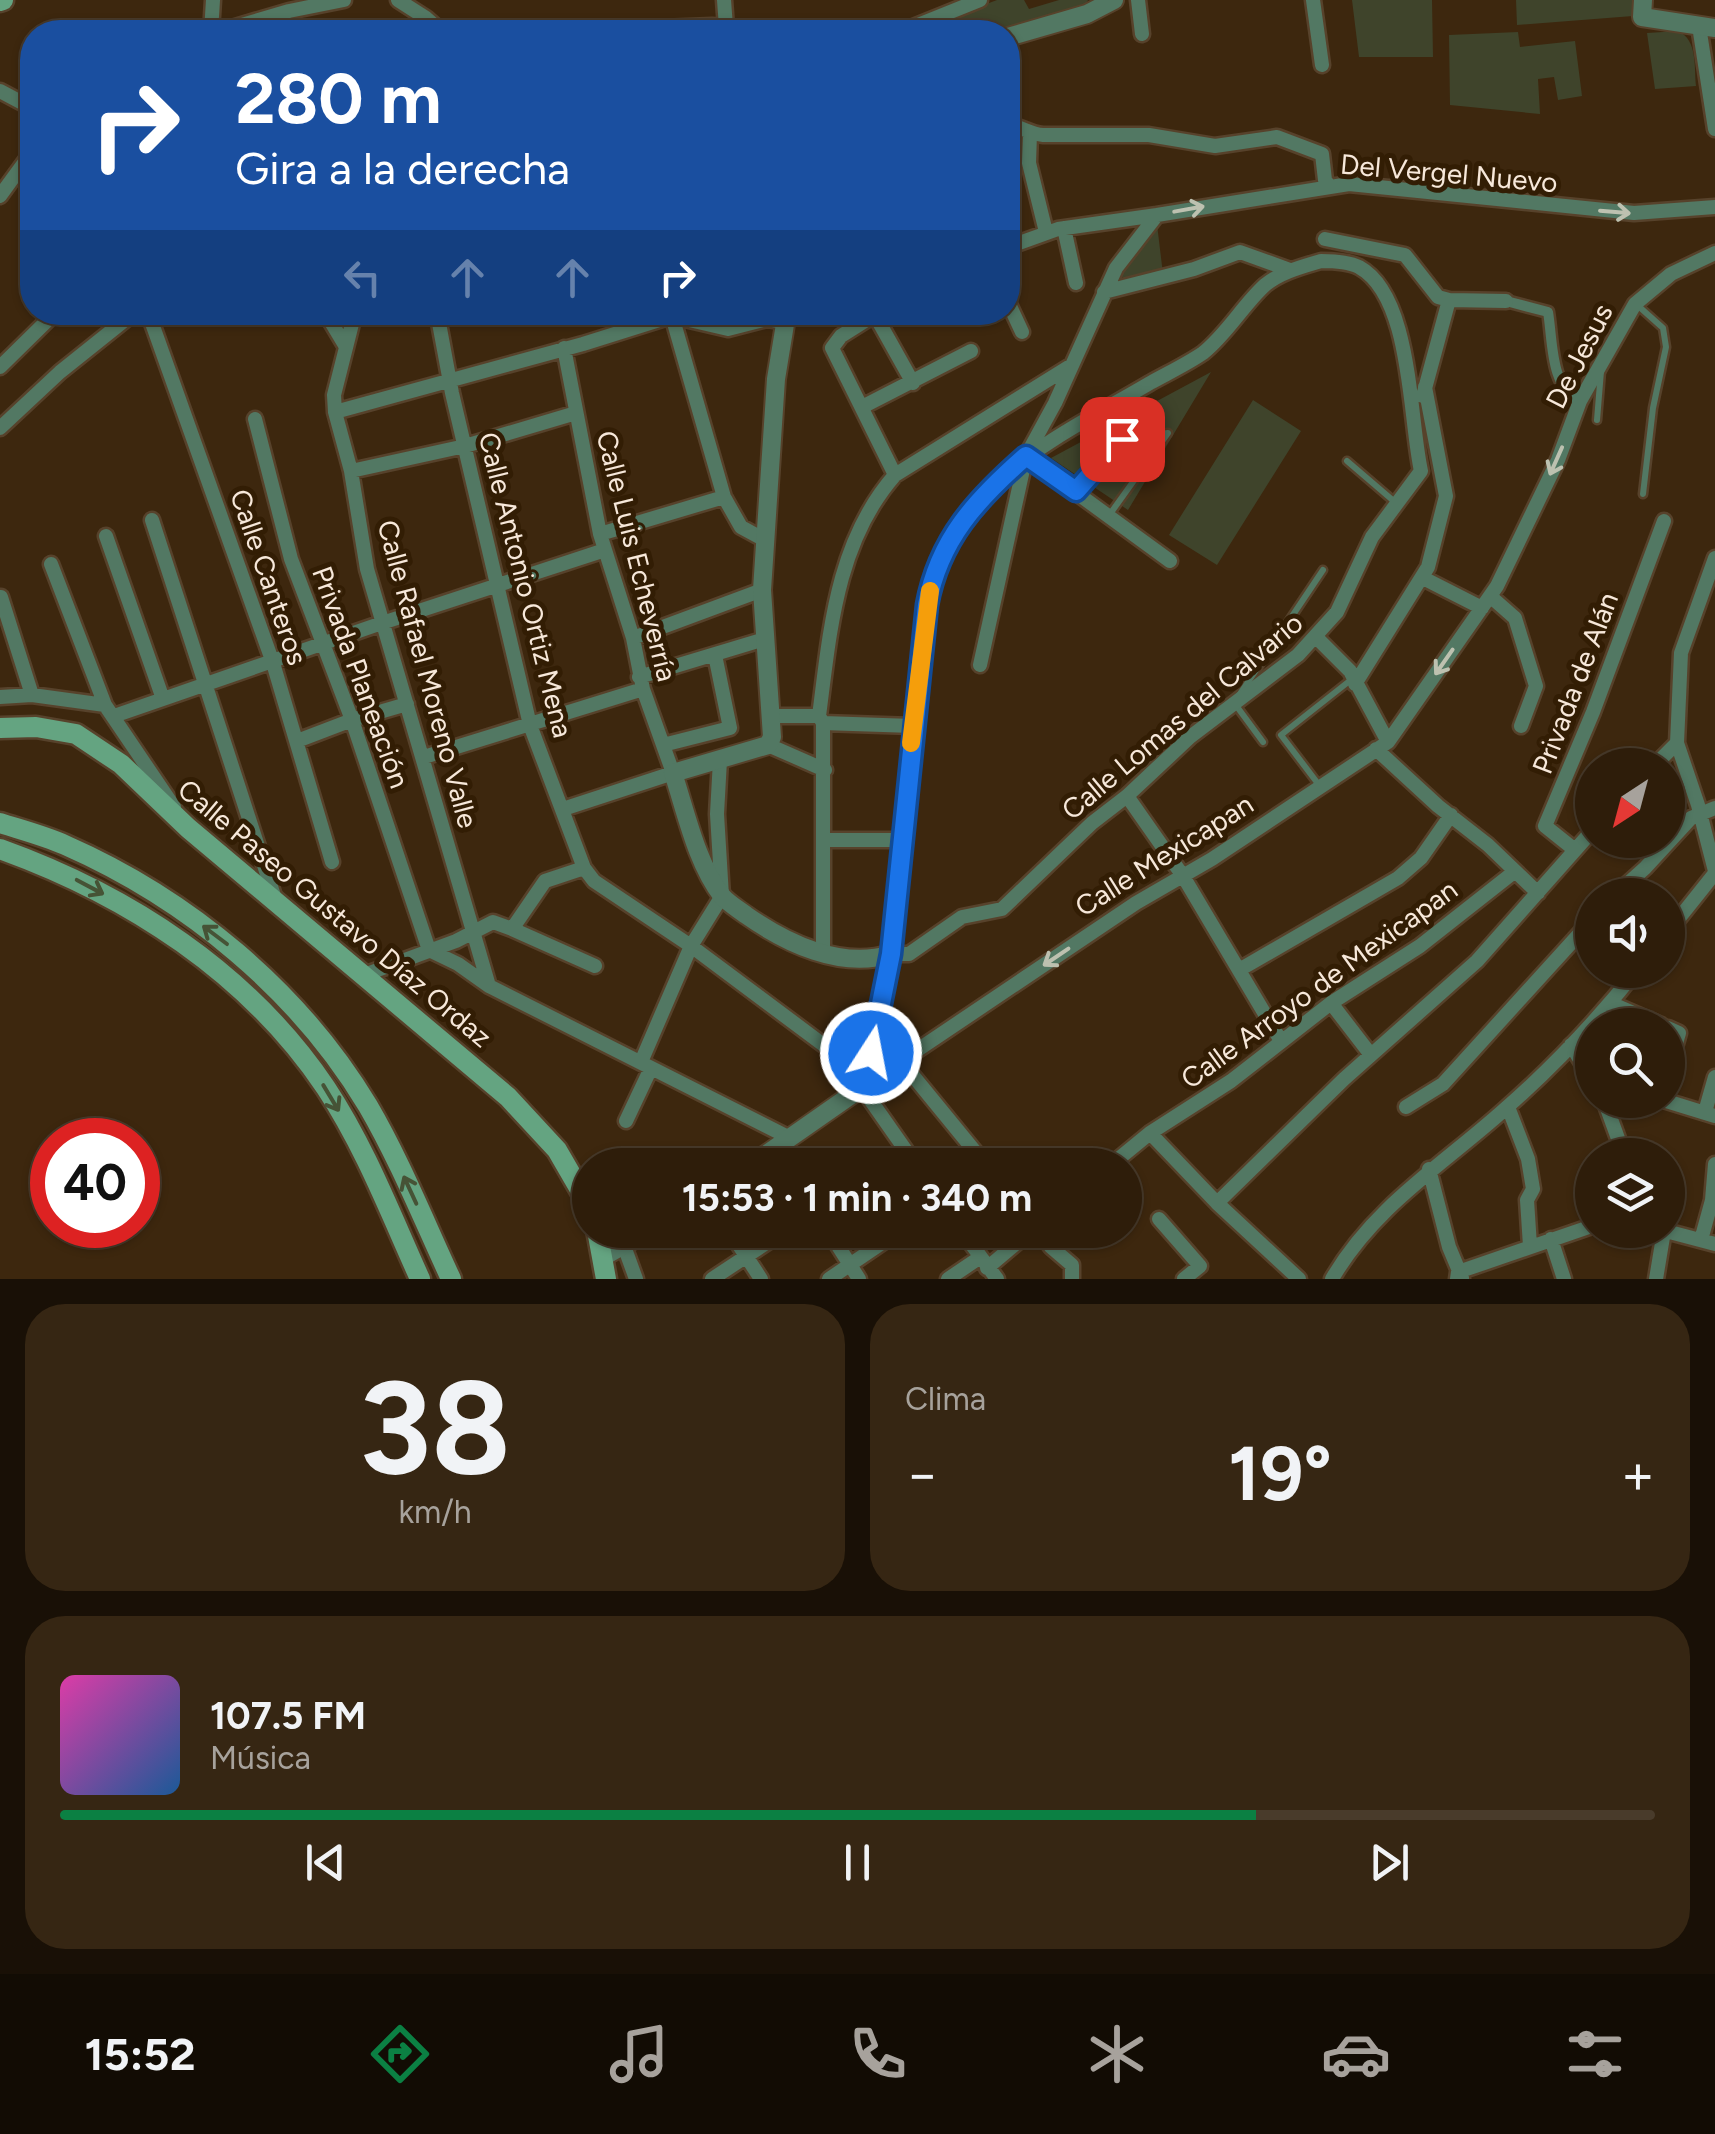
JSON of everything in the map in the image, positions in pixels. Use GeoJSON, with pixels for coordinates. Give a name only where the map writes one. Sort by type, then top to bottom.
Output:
{"type":"FeatureCollection","features":[{"type":"Feature","properties":{"kind":"main road","name":"Calle Paseo Gustavo Díaz Ordaz"},"geometry":{"type":"LineString","coordinates":[[0,728],[36,727],[76,734],[121,764],[188,828],[508,1096],[572,1171]]}},
{"type":"Feature","properties":{"kind":"main road"},"geometry":{"type":"LineString","coordinates":[[0,823],[64,844],[144,886],[217,936],[268,980],[311,1028],[368,1108],[450,1279]]}},
{"type":"Feature","properties":{"kind":"main road"},"geometry":{"type":"LineString","coordinates":[[0,850],[48,866],[142,916],[200,956],[270,1018],[328,1090],[358,1142],[420,1279]]}},
{"type":"Feature","properties":{"kind":"street"},"geometry":{"type":"LineString","coordinates":[[255,20],[312,3],[344,0]]}},
{"type":"Feature","properties":{"kind":"street"},"geometry":{"type":"LineString","coordinates":[[398,0],[428,20]]}},
{"type":"Feature","properties":{"kind":"street"},"geometry":{"type":"LineString","coordinates":[[932,20],[979,0]]}},
{"type":"Feature","properties":{"kind":"street"},"geometry":{"type":"LineString","coordinates":[[1020,33],[1087,14],[1114,0]]}},
{"type":"Feature","properties":{"kind":"street"},"geometry":{"type":"LineString","coordinates":[[1138,0],[1142,34]]}},
{"type":"Feature","properties":{"kind":"street"},"geometry":{"type":"LineString","coordinates":[[1313,0],[1322,66]]}},
{"type":"Feature","properties":{"kind":"street"},"geometry":{"type":"LineString","coordinates":[[1642,8],[1707,27],[1715,130]]}},
{"type":"Feature","properties":{"kind":"street"},"geometry":{"type":"LineString","coordinates":[[1020,126],[1030,134],[1149,135],[1215,146],[1277,137],[1322,154],[1330,187]]}},
{"type":"Feature","properties":{"kind":"street"},"geometry":{"type":"LineString","coordinates":[[1030,134],[1029,163],[1046,232]]}},
{"type":"Feature","properties":{"kind":"street"},"geometry":{"type":"LineString","coordinates":[[0,196],[20,168]]}},
{"type":"Feature","properties":{"kind":"street","name":"Del Vergel Nuevo"},"geometry":{"type":"LineString","coordinates":[[1020,242],[1064,228],[1349,184],[1634,213],[1715,207]]}},
{"type":"Feature","properties":{"kind":"street"},"geometry":{"type":"LineString","coordinates":[[980,665],[1026,456],[1116,268],[1157,215]]}},
{"type":"Feature","properties":{"kind":"street"},"geometry":{"type":"LineString","coordinates":[[1064,228],[1076,283]]}},
{"type":"Feature","properties":{"kind":"street"},"geometry":{"type":"LineString","coordinates":[[1325,238],[1405,255],[1438,296],[1448,300],[1506,301],[1548,312],[1558,380],[1566,395],[1580,401]]}},
{"type":"Feature","properties":{"kind":"street"},"geometry":{"type":"LineString","coordinates":[[1104,292],[1194,270],[1240,252],[1290,270]]}},
{"type":"Feature","properties":{"kind":"street","name":"De Jesus"},"geometry":{"type":"LineString","coordinates":[[1529,518],[1558,460],[1580,401],[1634,304],[1670,274],[1715,253]]}},
{"type":"Feature","properties":{"kind":"street","name":"Calle Lomas del Calvario"},"geometry":{"type":"LineString","coordinates":[[891,954],[909,954],[962,917],[1002,909],[1190,737],[1316,637],[1337,612],[1372,537],[1421,471],[1398,326],[1381,287],[1358,266],[1320,261],[1290,270]]}},
{"type":"Feature","properties":{"kind":"street"},"geometry":{"type":"LineString","coordinates":[[864,1086],[891,954],[912,726],[929,593],[942,553],[969,510],[1026,456],[1205,352],[1266,284],[1290,270]]}},
{"type":"Feature","properties":{"kind":"street","name":"Calle Lomas del Calvario"},"geometry":{"type":"LineString","coordinates":[[1413,436],[1448,300]]}},
{"type":"Feature","properties":{"kind":"street"},"geometry":{"type":"LineString","coordinates":[[0,367],[43,325]]}},
{"type":"Feature","properties":{"kind":"street"},"geometry":{"type":"LineString","coordinates":[[0,428],[119,325]]}},
{"type":"Feature","properties":{"kind":"street","name":"Calle Canteros"},"geometry":{"type":"LineString","coordinates":[[153,325],[273,663],[332,862]]}},
{"type":"Feature","properties":{"kind":"street"},"geometry":{"type":"LineString","coordinates":[[333,325],[346,347]]}},
{"type":"Feature","properties":{"kind":"street","name":"Calle Rafael Moreno Valle"},"geometry":{"type":"LineString","coordinates":[[351,325],[334,395],[335,412],[351,471],[367,569],[490,986]]}},
{"type":"Feature","properties":{"kind":"street","name":"Calle Antonio Ortiz Mena"},"geometry":{"type":"LineString","coordinates":[[439,325],[530,725],[584,868]]}},
{"type":"Feature","properties":{"kind":"street"},"geometry":{"type":"LineString","coordinates":[[335,412],[642,325]]}},
{"type":"Feature","properties":{"kind":"street"},"geometry":{"type":"LineString","coordinates":[[675,325],[724,497],[741,527],[764,540]]}},
{"type":"Feature","properties":{"kind":"street"},"geometry":{"type":"LineString","coordinates":[[711,325],[728,329],[744,325]]}},
{"type":"Feature","properties":{"kind":"street"},"geometry":{"type":"LineString","coordinates":[[768,745],[771,716],[762,590],[776,379],[785,325]]}},
{"type":"Feature","properties":{"kind":"street"},"geometry":{"type":"LineString","coordinates":[[859,325],[841,336],[832,348],[895,476]]}},
{"type":"Feature","properties":{"kind":"street"},"geometry":{"type":"LineString","coordinates":[[883,325],[913,383]]}},
{"type":"Feature","properties":{"kind":"street"},"geometry":{"type":"LineString","coordinates":[[1019,325],[1022,332]]}},
{"type":"Feature","properties":{"kind":"street","name":"Calle Luis Echeverría"},"geometry":{"type":"LineString","coordinates":[[564,348],[600,534],[633,638],[641,683],[673,773]]}},
{"type":"Feature","properties":{"kind":"street"},"geometry":{"type":"LineString","coordinates":[[862,407],[971,350]]}},
{"type":"Feature","properties":{"kind":"street"},"geometry":{"type":"LineString","coordinates":[[823,954],[825,770],[821,720],[845,563],[858,530],[895,476],[1072,364]]}},
{"type":"Feature","properties":{"kind":"street"},"geometry":{"type":"LineString","coordinates":[[1354,682],[1428,567],[1446,496],[1425,387]]}},
{"type":"Feature","properties":{"kind":"street"},"geometry":{"type":"LineString","coordinates":[[351,471],[465,446],[576,413]]}},
{"type":"Feature","properties":{"kind":"street","name":"Privada Planeación"},"geometry":{"type":"LineString","coordinates":[[255,418],[292,559],[352,720],[429,950]]}},
{"type":"Feature","properties":{"kind":"street"},"geometry":{"type":"LineString","coordinates":[[1026,456],[1170,561]]}},
{"type":"Feature","properties":{"kind":"street"},"geometry":{"type":"LineString","coordinates":[[600,534],[724,497]]}},
{"type":"Feature","properties":{"kind":"street","name":"Calle Mexicapan"},"geometry":{"type":"LineString","coordinates":[[784,1148],[790,1138],[864,1086],[1136,903],[1382,746],[1486,602],[1529,518]]}},
{"type":"Feature","properties":{"kind":"street"},"geometry":{"type":"LineString","coordinates":[[152,520],[277,902]]}},
{"type":"Feature","properties":{"kind":"street","name":"Privada de Alán"},"geometry":{"type":"LineString","coordinates":[[1579,748],[1664,521]]}},
{"type":"Feature","properties":{"kind":"street"},"geometry":{"type":"LineString","coordinates":[[106,536],[163,699]]}},
{"type":"Feature","properties":{"kind":"street"},"geometry":{"type":"LineString","coordinates":[[0,696],[32,695],[109,711],[163,699],[605,550]]}},
{"type":"Feature","properties":{"kind":"street"},"geometry":{"type":"LineString","coordinates":[[1685,910],[1715,872],[1708,812],[1677,742],[1681,653],[1715,558]]}},
{"type":"Feature","properties":{"kind":"street"},"geometry":{"type":"LineString","coordinates":[[51,564],[109,711],[188,828]]}},
{"type":"Feature","properties":{"kind":"street"},"geometry":{"type":"LineString","coordinates":[[1422,578],[1486,602],[1515,618],[1536,686],[1520,726]]}},
{"type":"Feature","properties":{"kind":"street"},"geometry":{"type":"LineString","coordinates":[[633,638],[762,590]]}},
{"type":"Feature","properties":{"kind":"street"},"geometry":{"type":"LineString","coordinates":[[1,597],[32,695]]}},
{"type":"Feature","properties":{"kind":"street"},"geometry":{"type":"LineString","coordinates":[[1316,637],[1354,682],[1382,746],[1538,893]]}},
{"type":"Feature","properties":{"kind":"street"},"geometry":{"type":"LineString","coordinates":[[424,756],[530,725],[715,654],[765,639]]}},
{"type":"Feature","properties":{"kind":"street"},"geometry":{"type":"LineString","coordinates":[[663,745],[730,728],[715,654]]}},
{"type":"Feature","properties":{"kind":"street"},"geometry":{"type":"LineString","coordinates":[[297,742],[407,704]]}},
{"type":"Feature","properties":{"kind":"street"},"geometry":{"type":"LineString","coordinates":[[771,716],[912,726]]}},
{"type":"Feature","properties":{"kind":"street"},"geometry":{"type":"LineString","coordinates":[[1672,748],[1677,742]]}},
{"type":"Feature","properties":{"kind":"street"},"geometry":{"type":"LineString","coordinates":[[563,809],[768,745],[825,770]]}},
{"type":"Feature","properties":{"kind":"street","name":"Privada de Alán"},"geometry":{"type":"LineString","coordinates":[[1575,756],[1545,826],[1575,850]]}},
{"type":"Feature","properties":{"kind":"street"},"geometry":{"type":"LineString","coordinates":[[626,1122],[690,946],[722,896],[717,802],[720,760]]}},
{"type":"Feature","properties":{"kind":"street"},"geometry":{"type":"LineString","coordinates":[[673,773],[704,861],[722,896],[773,934],[823,954],[874,960],[891,954]]}},
{"type":"Feature","properties":{"kind":"street"},"geometry":{"type":"LineString","coordinates":[[1127,796],[1182,876],[1281,1041]]}},
{"type":"Feature","properties":{"kind":"street"},"geometry":{"type":"LineString","coordinates":[[1634,878],[1691,818],[1708,812]]}},
{"type":"Feature","properties":{"kind":"street"},"geometry":{"type":"LineString","coordinates":[[1239,970],[1398,878],[1421,858],[1451,815]]}},
{"type":"Feature","properties":{"kind":"street"},"geometry":{"type":"LineString","coordinates":[[823,840],[902,840]]}},
{"type":"Feature","properties":{"kind":"street"},"geometry":{"type":"LineString","coordinates":[[1217,1203],[1371,1055],[1476,961],[1575,850]]}},
{"type":"Feature","properties":{"kind":"street"},"geometry":{"type":"LineString","coordinates":[[512,929],[546,881],[584,868],[594,881],[690,946],[841,1058],[905,1148]]}},
{"type":"Feature","properties":{"kind":"street","name":"Calle Arroyo de Mexicapan"},"geometry":{"type":"LineString","coordinates":[[1131,1148],[1231,1081],[1331,1003],[1420,946],[1514,872]]}},
{"type":"Feature","properties":{"kind":"street"},"geometry":{"type":"LineString","coordinates":[[364,976],[493,922],[595,966]]}},
{"type":"Feature","properties":{"kind":"street"},"geometry":{"type":"LineString","coordinates":[[1406,1107],[1444,1084],[1575,939]]}},
{"type":"Feature","properties":{"kind":"street"},"geometry":{"type":"LineString","coordinates":[[429,950],[490,986],[790,1138]]}},
{"type":"Feature","properties":{"kind":"street"},"geometry":{"type":"LineString","coordinates":[[1332,1279],[1350,1248],[1377,1217],[1508,1107],[1622,988]]}},
{"type":"Feature","properties":{"kind":"street"},"geometry":{"type":"LineString","coordinates":[[1331,1003],[1371,1055]]}},
{"type":"Feature","properties":{"kind":"street"},"geometry":{"type":"LineString","coordinates":[[1610,1003],[1622,1008]]}},
{"type":"Feature","properties":{"kind":"street"},"geometry":{"type":"LineString","coordinates":[[1571,1045],[1575,1051]]}},
{"type":"Feature","properties":{"kind":"street"},"geometry":{"type":"LineString","coordinates":[[901,1062],[972,1148]]}},
{"type":"Feature","properties":{"kind":"street"},"geometry":{"type":"LineString","coordinates":[[1685,1106],[1710,1114],[1715,1076]]}},
{"type":"Feature","properties":{"kind":"street"},"geometry":{"type":"LineString","coordinates":[[1508,1107],[1528,1160],[1533,1189],[1527,1200],[1530,1246]]}},
{"type":"Feature","properties":{"kind":"street"},"geometry":{"type":"LineString","coordinates":[[1150,1133],[1217,1203],[1299,1279]]}},
{"type":"Feature","properties":{"kind":"street"},"geometry":{"type":"LineString","coordinates":[[1708,1242],[1715,1164]]}},
{"type":"Feature","properties":{"kind":"street"},"geometry":{"type":"LineString","coordinates":[[1430,1169],[1459,1277],[1575,1231]]}},
{"type":"Feature","properties":{"kind":"street"},"geometry":{"type":"LineString","coordinates":[[1159,1219],[1200,1266],[1184,1279]]}},
{"type":"Feature","properties":{"kind":"street"},"geometry":{"type":"LineString","coordinates":[[1551,1239],[1564,1279]]}},
{"type":"Feature","properties":{"kind":"street"},"geometry":{"type":"LineString","coordinates":[[605,1268],[622,1248]]}},
{"type":"Feature","properties":{"kind":"street"},"geometry":{"type":"LineString","coordinates":[[625,1248],[636,1279]]}},
{"type":"Feature","properties":{"kind":"street"},"geometry":{"type":"LineString","coordinates":[[741,1248],[761,1279]]}},
{"type":"Feature","properties":{"kind":"street"},"geometry":{"type":"LineString","coordinates":[[712,1279],[759,1248]]}},
{"type":"Feature","properties":{"kind":"street"},"geometry":{"type":"LineString","coordinates":[[839,1248],[859,1279]]}},
{"type":"Feature","properties":{"kind":"street"},"geometry":{"type":"LineString","coordinates":[[828,1279],[875,1248]]}},
{"type":"Feature","properties":{"kind":"street"},"geometry":{"type":"LineString","coordinates":[[948,1279],[988,1268],[1013,1248]]}},
{"type":"Feature","properties":{"kind":"street"},"geometry":{"type":"LineString","coordinates":[[1050,1248],[1072,1265],[1072,1279]]}},
{"type":"Feature","properties":{"kind":"street"},"geometry":{"type":"LineString","coordinates":[[1656,1279],[1660,1248]]}},
{"type":"Feature","properties":{"kind":"lane"},"geometry":{"type":"LineString","coordinates":[[1634,304],[1663,328],[1666,347],[1653,408],[1642,494]]}},
{"type":"Feature","properties":{"kind":"lane"},"geometry":{"type":"LineString","coordinates":[[1597,420],[1602,364]]}},
{"type":"Feature","properties":{"kind":"lane"},"geometry":{"type":"LineString","coordinates":[[1076,491],[1122,439],[1168,433],[1110,515]]}},
{"type":"Feature","properties":{"kind":"lane"},"geometry":{"type":"LineString","coordinates":[[1347,461],[1398,504]]}},
{"type":"Feature","properties":{"kind":"lane"},"geometry":{"type":"LineString","coordinates":[[1263,742],[1234,703],[1323,570]]}},
{"type":"Feature","properties":{"kind":"lane"},"geometry":{"type":"LineString","coordinates":[[1321,788],[1281,736],[1354,682]]}},
{"type":"Feature","properties":{"kind":"green space"},"geometry":{"type":"Polygon","coordinates":[[[997,0],[1024,0],[1029,9],[1059,0],[1088,0],[1083,9],[1020,25],[1020,20],[944,20],[997,0]]]}},
{"type":"Feature","properties":{"kind":"green space"},"geometry":{"type":"Polygon","coordinates":[[[1352,0],[1432,0],[1433,57],[1359,57],[1352,0]]]}},
{"type":"Feature","properties":{"kind":"green space"},"geometry":{"type":"Polygon","coordinates":[[[1516,0],[1633,0],[1633,16],[1517,25],[1516,0]]]}},
{"type":"Feature","properties":{"kind":"green space"},"geometry":{"type":"Polygon","coordinates":[[[1678,31],[1692,47],[1696,86],[1655,89],[1647,33],[1678,31]]]}},
{"type":"Feature","properties":{"kind":"green space"},"geometry":{"type":"Polygon","coordinates":[[[1518,32],[1520,47],[1575,41],[1582,96],[1558,100],[1554,77],[1538,79],[1540,114],[1450,105],[1449,35],[1518,32]]]}},
{"type":"Feature","properties":{"kind":"green space"},"geometry":{"type":"Polygon","coordinates":[[[1156,216],[1163,274],[1131,283],[1118,274],[1156,216]]]}},
{"type":"Feature","properties":{"kind":"green space"},"geometry":{"type":"Polygon","coordinates":[[[1211,372],[1128,510],[1051,458],[1211,372]]]}},
{"type":"Feature","properties":{"kind":"green space"},"geometry":{"type":"Polygon","coordinates":[[[1253,400],[1301,431],[1217,565],[1169,535],[1253,400]]]}},
{"type":"Feature","properties":{"kind":"slow traffic"},"geometry":{"type":"LineString","coordinates":[[911,743],[930,591]]}},
{"type":"Feature","properties":{"kind":"route"},"geometry":{"type":"LineString","coordinates":[[871,1053],[891,954],[927,605],[942,553],[969,510],[1026,456],[1076,491],[1122,439]]}}]}
